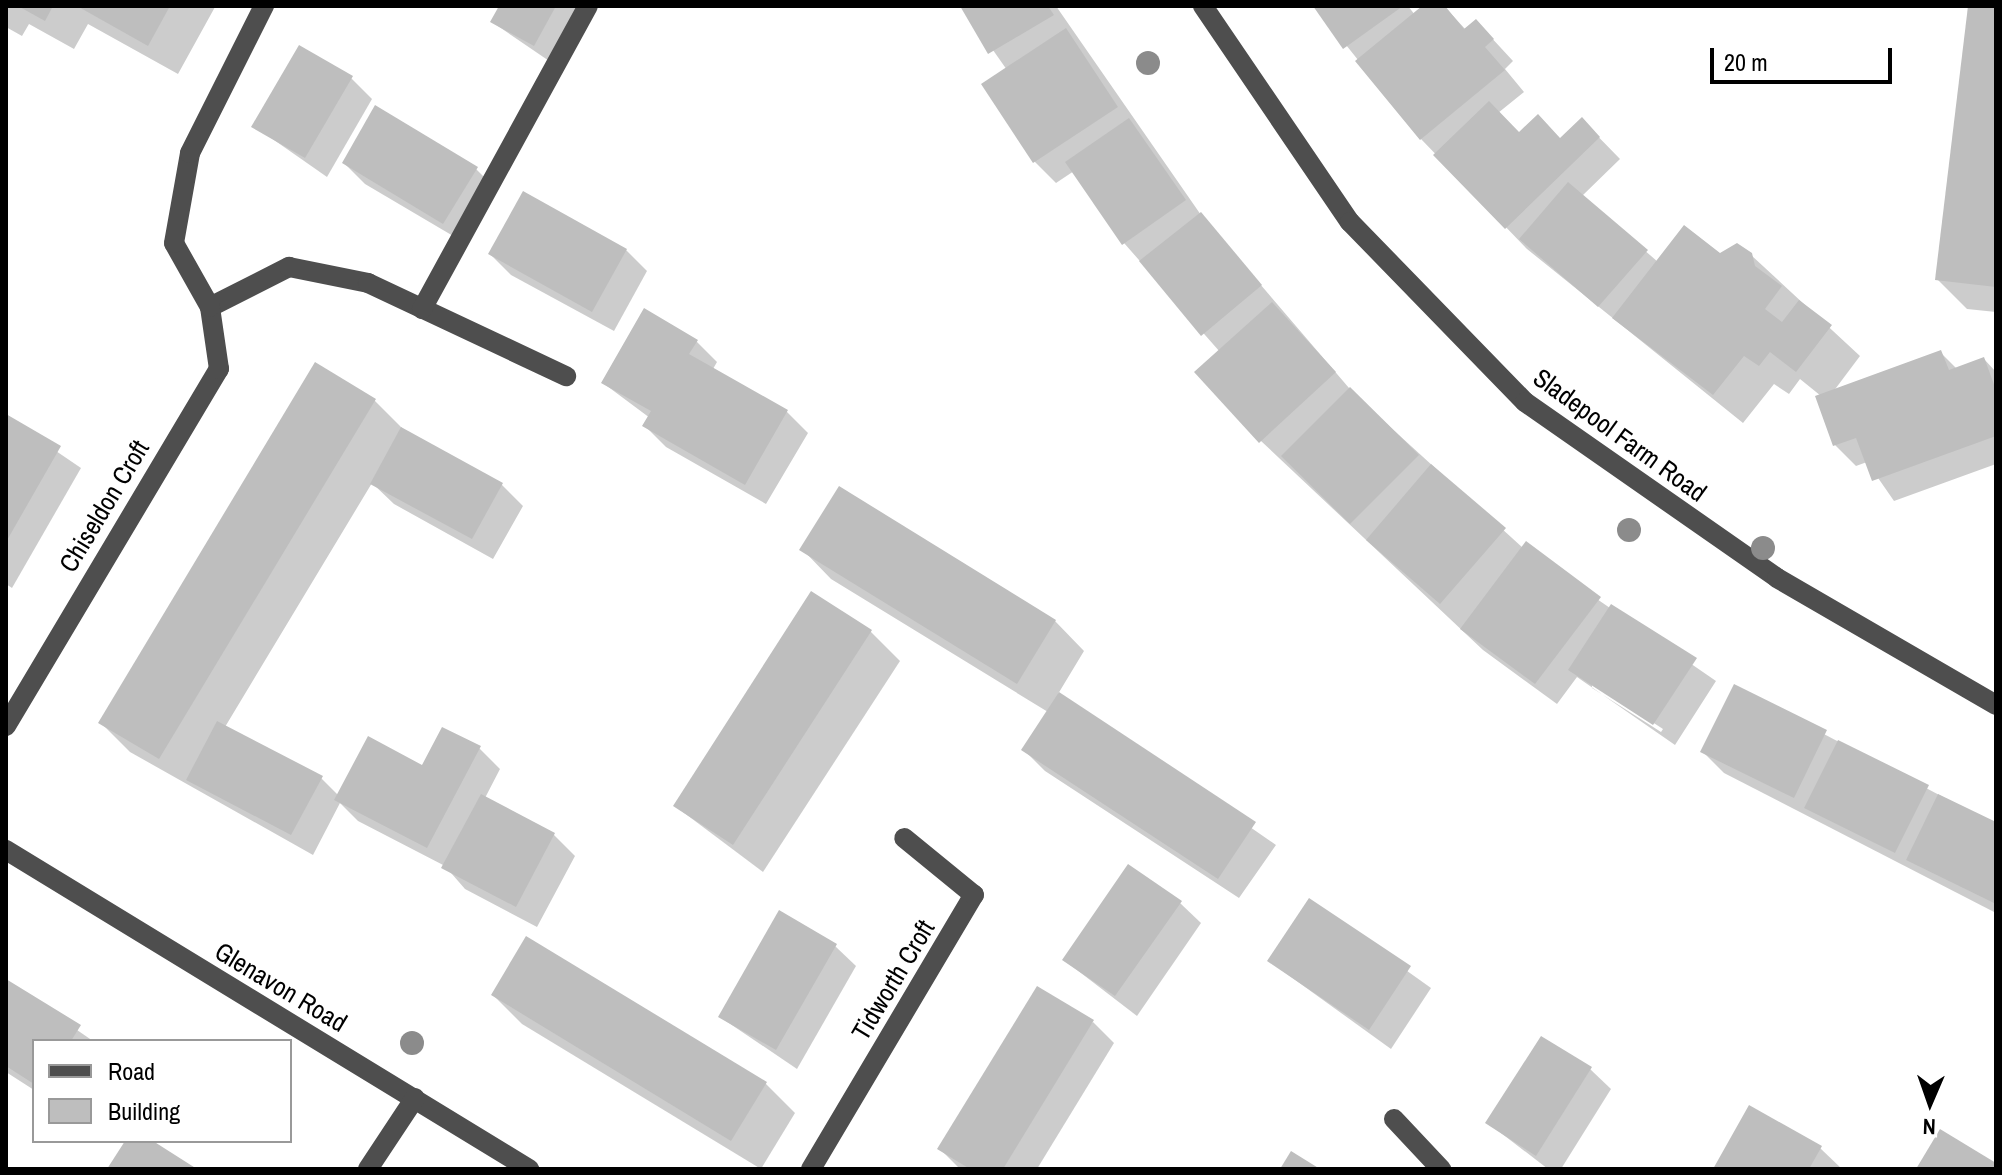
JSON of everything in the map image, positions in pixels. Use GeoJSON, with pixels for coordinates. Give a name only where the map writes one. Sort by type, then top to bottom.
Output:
{"type":"FeatureCollection","features":[{"type":"Feature","properties":{"kind":"street","name":"Chiseldon Croft"},"geometry":{"type":"LineString","coordinates":[[6,726],[219,369],[210,307],[174,243],[190,153],[264,6]]}},
{"type":"Feature","properties":{"kind":"street"},"geometry":{"type":"LineString","coordinates":[[422,309],[588,6]]}},
{"type":"Feature","properties":{"kind":"street","name":"Sladepool Farm Road"},"geometry":{"type":"LineString","coordinates":[[1203,6],[1350,222],[1525,402],[1777,578],[1996,705]]}},
{"type":"Feature","properties":{"kind":"street"},"geometry":{"type":"LineString","coordinates":[[210,307],[289,267],[368,283],[566,376]]}},
{"type":"Feature","properties":{"kind":"street","name":"Tidworth Croft"},"geometry":{"type":"LineString","coordinates":[[811,1169],[974,895],[904,838]]}},
{"type":"Feature","properties":{"kind":"street","name":"Glenavon Road"},"geometry":{"type":"LineString","coordinates":[[6,850],[529,1169]]}},
{"type":"Feature","properties":{"kind":"street"},"geometry":{"type":"LineString","coordinates":[[368,1169],[415,1098]]}},
{"type":"Feature","properties":{"kind":"street"},"geometry":{"type":"LineString","coordinates":[[1394,1119],[1441,1169]]}},
{"type":"Feature","properties":{"kind":"building"},"geometry":{"type":"Polygon","coordinates":[[[18,6],[53,6],[45,21],[18,6]]]}},
{"type":"Feature","properties":{"kind":"building"},"geometry":{"type":"Polygon","coordinates":[[[77,6],[170,6],[148,46],[77,6]]]}},
{"type":"Feature","properties":{"kind":"building"},"geometry":{"type":"Polygon","coordinates":[[[499,6],[556,6],[534,46],[490,22],[499,6]]]}},
{"type":"Feature","properties":{"kind":"building"},"geometry":{"type":"Polygon","coordinates":[[[960,6],[1048,6],[1054,15],[988,54],[960,6]]]}},
{"type":"Feature","properties":{"kind":"building"},"geometry":{"type":"Polygon","coordinates":[[[1313,6],[1403,6],[1343,49],[1313,6]]]}},
{"type":"Feature","properties":{"kind":"building"},"geometry":{"type":"Polygon","coordinates":[[[1422,6],[1445,6],[1464,29],[1476,19],[1494,39],[1485,47],[1505,70],[1420,140],[1355,61],[1422,6]]]}},
{"type":"Feature","properties":{"kind":"building"},"geometry":{"type":"Polygon","coordinates":[[[1968,6],[1996,6],[1996,287],[1935,280],[1968,6]]]}},
{"type":"Feature","properties":{"kind":"building"},"geometry":{"type":"Polygon","coordinates":[[[1066,28],[1118,107],[1033,163],[981,84],[1066,28]]]}},
{"type":"Feature","properties":{"kind":"building"},"geometry":{"type":"Polygon","coordinates":[[[299,45],[353,76],[305,158],[251,127],[299,45]]]}},
{"type":"Feature","properties":{"kind":"building"},"geometry":{"type":"Polygon","coordinates":[[[1489,101],[1519,132],[1538,114],[1560,138],[1582,117],[1600,137],[1505,229],[1433,155],[1489,101]]]}},
{"type":"Feature","properties":{"kind":"building"},"geometry":{"type":"Polygon","coordinates":[[[375,105],[478,167],[443,224],[342,163],[375,105]]]}},
{"type":"Feature","properties":{"kind":"building"},"geometry":{"type":"Polygon","coordinates":[[[1129,118],[1186,200],[1122,245],[1065,162],[1129,118]]]}},
{"type":"Feature","properties":{"kind":"building"},"geometry":{"type":"Polygon","coordinates":[[[1568,182],[1648,250],[1598,307],[1519,239],[1568,182]]]}},
{"type":"Feature","properties":{"kind":"building"},"geometry":{"type":"Polygon","coordinates":[[[523,191],[627,249],[592,312],[488,254],[523,191]]]}},
{"type":"Feature","properties":{"kind":"building"},"geometry":{"type":"Polygon","coordinates":[[[1201,212],[1262,285],[1201,336],[1139,261],[1201,212]]]}},
{"type":"Feature","properties":{"kind":"building"},"geometry":{"type":"Polygon","coordinates":[[[1684,225],[1720,253],[1737,243],[1752,253],[1755,266],[1782,286],[1765,309],[1782,322],[1799,300],[1832,325],[1796,372],[1770,352],[1759,366],[1744,356],[1713,395],[1612,318],[1684,225]]]}},
{"type":"Feature","properties":{"kind":"building"},"geometry":{"type":"Polygon","coordinates":[[[1272,302],[1336,372],[1259,443],[1194,372],[1272,302]]]}},
{"type":"Feature","properties":{"kind":"building"},"geometry":{"type":"Polygon","coordinates":[[[644,308],[698,340],[689,354],[788,410],[745,485],[642,426],[651,411],[601,383],[644,308]]]}},
{"type":"Feature","properties":{"kind":"building"},"geometry":{"type":"Polygon","coordinates":[[[1941,350],[1949,370],[1984,357],[1996,390],[1996,436],[1872,481],[1856,438],[1833,446],[1815,396],[1941,350]]]}},
{"type":"Feature","properties":{"kind":"building"},"geometry":{"type":"Polygon","coordinates":[[[315,362],[376,399],[159,759],[98,723],[315,362]]]}},
{"type":"Feature","properties":{"kind":"building"},"geometry":{"type":"Polygon","coordinates":[[[1350,387],[1419,455],[1350,524],[1281,456],[1350,387]]]}},
{"type":"Feature","properties":{"kind":"building"},"geometry":{"type":"Polygon","coordinates":[[[6,414],[61,446],[6,542],[6,414]]]}},
{"type":"Feature","properties":{"kind":"building"},"geometry":{"type":"Polygon","coordinates":[[[401,427],[503,483],[472,539],[370,484],[401,427]]]}},
{"type":"Feature","properties":{"kind":"building"},"geometry":{"type":"Polygon","coordinates":[[[1431,464],[1506,528],[1440,604],[1366,540],[1431,464]]]}},
{"type":"Feature","properties":{"kind":"building"},"geometry":{"type":"Polygon","coordinates":[[[839,486],[1056,620],[1017,684],[799,550],[839,486]]]}},
{"type":"Feature","properties":{"kind":"building"},"geometry":{"type":"Polygon","coordinates":[[[1526,541],[1601,597],[1535,684],[1460,629],[1526,541]]]}},
{"type":"Feature","properties":{"kind":"building"},"geometry":{"type":"Polygon","coordinates":[[[811,591],[872,630],[733,845],[673,806],[811,591]]]}},
{"type":"Feature","properties":{"kind":"building"},"geometry":{"type":"Polygon","coordinates":[[[1611,604],[1697,658],[1653,725],[1568,670],[1611,604]]]}},
{"type":"Feature","properties":{"kind":"building"},"geometry":{"type":"Polygon","coordinates":[[[1734,684],[1827,730],[1794,798],[1700,752],[1734,684]]]}},
{"type":"Feature","properties":{"kind":"building"},"geometry":{"type":"Polygon","coordinates":[[[1059,692],[1256,822],[1218,879],[1021,750],[1059,692]]]}},
{"type":"Feature","properties":{"kind":"building"},"geometry":{"type":"Polygon","coordinates":[[[217,721],[323,776],[291,835],[186,780],[217,721]]]}},
{"type":"Feature","properties":{"kind":"building"},"geometry":{"type":"Polygon","coordinates":[[[442,727],[481,746],[427,848],[334,800],[368,736],[422,765],[442,727]]]}},
{"type":"Feature","properties":{"kind":"building"},"geometry":{"type":"Polygon","coordinates":[[[1838,740],[1929,785],[1895,853],[1804,808],[1838,740]]]}},
{"type":"Feature","properties":{"kind":"building"},"geometry":{"type":"Polygon","coordinates":[[[481,794],[555,833],[516,907],[441,868],[481,794]]]}},
{"type":"Feature","properties":{"kind":"building"},"geometry":{"type":"Polygon","coordinates":[[[1938,794],[1996,822],[1996,904],[1906,860],[1938,794]]]}},
{"type":"Feature","properties":{"kind":"building"},"geometry":{"type":"Polygon","coordinates":[[[1128,864],[1182,901],[1115,996],[1062,960],[1128,864]]]}},
{"type":"Feature","properties":{"kind":"building"},"geometry":{"type":"Polygon","coordinates":[[[1309,898],[1411,966],[1369,1030],[1267,961],[1309,898]]]}},
{"type":"Feature","properties":{"kind":"building"},"geometry":{"type":"Polygon","coordinates":[[[779,910],[837,944],[776,1050],[718,1017],[779,910]]]}},
{"type":"Feature","properties":{"kind":"building"},"geometry":{"type":"Polygon","coordinates":[[[526,936],[767,1082],[731,1141],[491,995],[526,936]]]}},
{"type":"Feature","properties":{"kind":"building"},"geometry":{"type":"Polygon","coordinates":[[[6,979],[81,1025],[72,1039],[32,1039],[32,1083],[6,1066],[6,979]]]}},
{"type":"Feature","properties":{"kind":"building"},"geometry":{"type":"Polygon","coordinates":[[[1037,986],[1094,1020],[1003,1169],[970,1169],[937,1149],[1037,986]]]}},
{"type":"Feature","properties":{"kind":"building"},"geometry":{"type":"Polygon","coordinates":[[[1541,1036],[1592,1067],[1536,1156],[1485,1123],[1541,1036]]]}},
{"type":"Feature","properties":{"kind":"building"},"geometry":{"type":"Polygon","coordinates":[[[1749,1105],[1822,1146],[1809,1169],[1713,1169],[1749,1105]]]}},
{"type":"Feature","properties":{"kind":"building"},"geometry":{"type":"Polygon","coordinates":[[[1940,1129],[1996,1163],[1996,1169],[1916,1169],[1940,1129]]]}},
{"type":"Feature","properties":{"kind":"building"},"geometry":{"type":"Polygon","coordinates":[[[124,1143],[156,1143],[197,1169],[107,1169],[124,1143]]]}},
{"type":"Feature","properties":{"kind":"building"},"geometry":{"type":"Polygon","coordinates":[[[1291,1151],[1320,1169],[1280,1169],[1291,1151]]]}}]}
